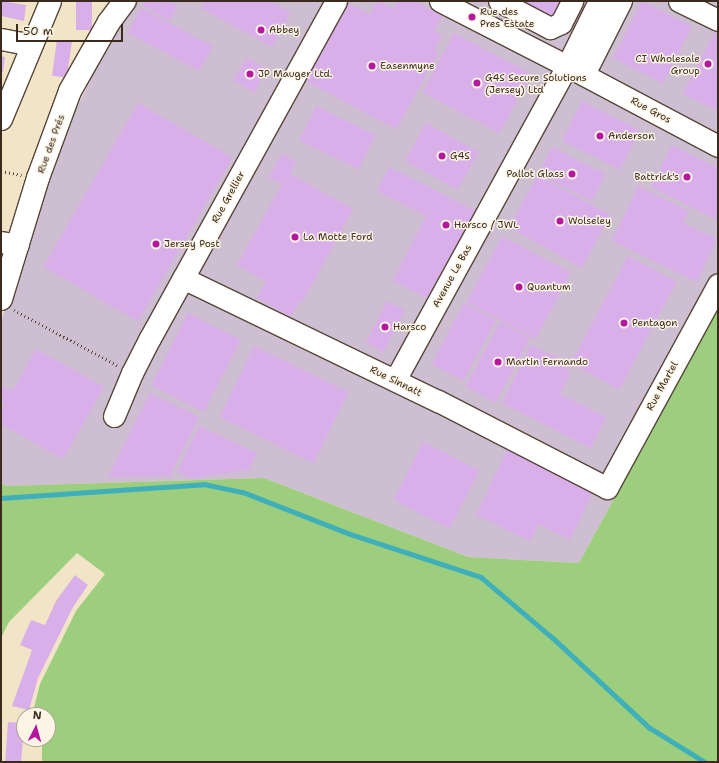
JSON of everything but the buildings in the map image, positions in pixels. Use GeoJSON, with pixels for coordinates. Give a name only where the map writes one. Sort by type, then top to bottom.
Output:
{"type":"FeatureCollection","features":[{"type":"Feature","properties":{"kind":"main road","name":"Rue des Prés"},"geometry":{"type":"LineString","coordinates":[[4,291],[9,243],[38,178],[70,91],[109,22],[125,1]]}},
{"type":"Feature","properties":{"kind":"street"},"geometry":{"type":"LineString","coordinates":[[1,119],[50,1]]}},
{"type":"Feature","properties":{"kind":"street","name":"Rue Grellier"},"geometry":{"type":"LineString","coordinates":[[114,416],[132,373],[336,1]]}},
{"type":"Feature","properties":{"kind":"street"},"geometry":{"type":"LineString","coordinates":[[499,1],[550,28],[561,22],[572,1]]}},
{"type":"Feature","properties":{"kind":"street","name":"Avenue Le Bas"},"geometry":{"type":"LineString","coordinates":[[575,70],[598,1]]}},
{"type":"Feature","properties":{"kind":"street","name":"Avenue Le Bas"},"geometry":{"type":"LineString","coordinates":[[395,380],[575,70],[621,1]]}},
{"type":"Feature","properties":{"kind":"street"},"geometry":{"type":"LineString","coordinates":[[679,1],[718,20]]}},
{"type":"Feature","properties":{"kind":"street","name":"Rue Gros"},"geometry":{"type":"LineString","coordinates":[[450,3],[718,146]]}},
{"type":"Feature","properties":{"kind":"street"},"geometry":{"type":"LineString","coordinates":[[1,39],[31,45]]}},
{"type":"Feature","properties":{"kind":"street","name":"Rue Sinnatt"},"geometry":{"type":"LineString","coordinates":[[183,278],[395,380],[607,488]]}},
{"type":"Feature","properties":{"kind":"street","name":"Rue Martel"},"geometry":{"type":"LineString","coordinates":[[607,488],[718,284]]}},
{"type":"Feature","properties":{"kind":"path"},"geometry":{"type":"LineString","coordinates":[[4,291],[132,373]]}},
{"type":"Feature","properties":{"kind":"shaded area"},"geometry":{"type":"Polygon","coordinates":[[[138,1],[718,1],[718,308],[579,563],[468,557],[264,478],[6,486],[1,483],[1,321],[58,145],[113,35],[138,1]]]}},
{"type":"Feature","properties":{"kind":"green space"},"geometry":{"type":"Polygon","coordinates":[[[718,308],[718,762],[42,762],[42,747],[56,747],[56,707],[34,707],[40,684],[76,611],[105,574],[77,553],[9,622],[1,638],[1,483],[6,486],[264,478],[468,557],[579,563],[718,308]]]}},
{"type":"Feature","properties":{"kind":"waterway"},"geometry":{"type":"LineString","coordinates":[[1,498],[204,484],[243,492],[350,534],[481,577],[553,638],[650,728],[705,762]]}},
{"type":"Feature","properties":{"kind":"place","name":"Rue des Pres Estate"},"geometry":{"type":"Point","coordinates":[472,17]}},
{"type":"Feature","properties":{"kind":"place","name":"Abbey"},"geometry":{"type":"Point","coordinates":[261,30]}},
{"type":"Feature","properties":{"kind":"place","name":"CI Wholesale Group"},"geometry":{"type":"Point","coordinates":[708,64]}},
{"type":"Feature","properties":{"kind":"place","name":"Easenmyne"},"geometry":{"type":"Point","coordinates":[372,66]}},
{"type":"Feature","properties":{"kind":"place","name":"JP Mauger Ltd."},"geometry":{"type":"Point","coordinates":[250,74]}},
{"type":"Feature","properties":{"kind":"place","name":"G4S Secure Solutions (Jersey) Ltd"},"geometry":{"type":"Point","coordinates":[477,83]}},
{"type":"Feature","properties":{"kind":"place","name":"Anderson"},"geometry":{"type":"Point","coordinates":[600,136]}},
{"type":"Feature","properties":{"kind":"place","name":"G4S"},"geometry":{"type":"Point","coordinates":[442,156]}},
{"type":"Feature","properties":{"kind":"place","name":"Pallot Glass"},"geometry":{"type":"Point","coordinates":[572,174]}},
{"type":"Feature","properties":{"kind":"place","name":"Battrick's"},"geometry":{"type":"Point","coordinates":[687,177]}},
{"type":"Feature","properties":{"kind":"place","name":"Wolseley"},"geometry":{"type":"Point","coordinates":[560,221]}},
{"type":"Feature","properties":{"kind":"place","name":"Harsco / JWL"},"geometry":{"type":"Point","coordinates":[446,225]}},
{"type":"Feature","properties":{"kind":"place","name":"La Motte Ford"},"geometry":{"type":"Point","coordinates":[295,237]}},
{"type":"Feature","properties":{"kind":"place","name":"Jersey Post"},"geometry":{"type":"Point","coordinates":[156,244]}},
{"type":"Feature","properties":{"kind":"place","name":"Quantum"},"geometry":{"type":"Point","coordinates":[519,287]}},
{"type":"Feature","properties":{"kind":"place","name":"Pentagon"},"geometry":{"type":"Point","coordinates":[624,323]}},
{"type":"Feature","properties":{"kind":"place","name":"Harsco"},"geometry":{"type":"Point","coordinates":[385,327]}},
{"type":"Feature","properties":{"kind":"place","name":"Martin Fernando"},"geometry":{"type":"Point","coordinates":[498,362]}}]}
